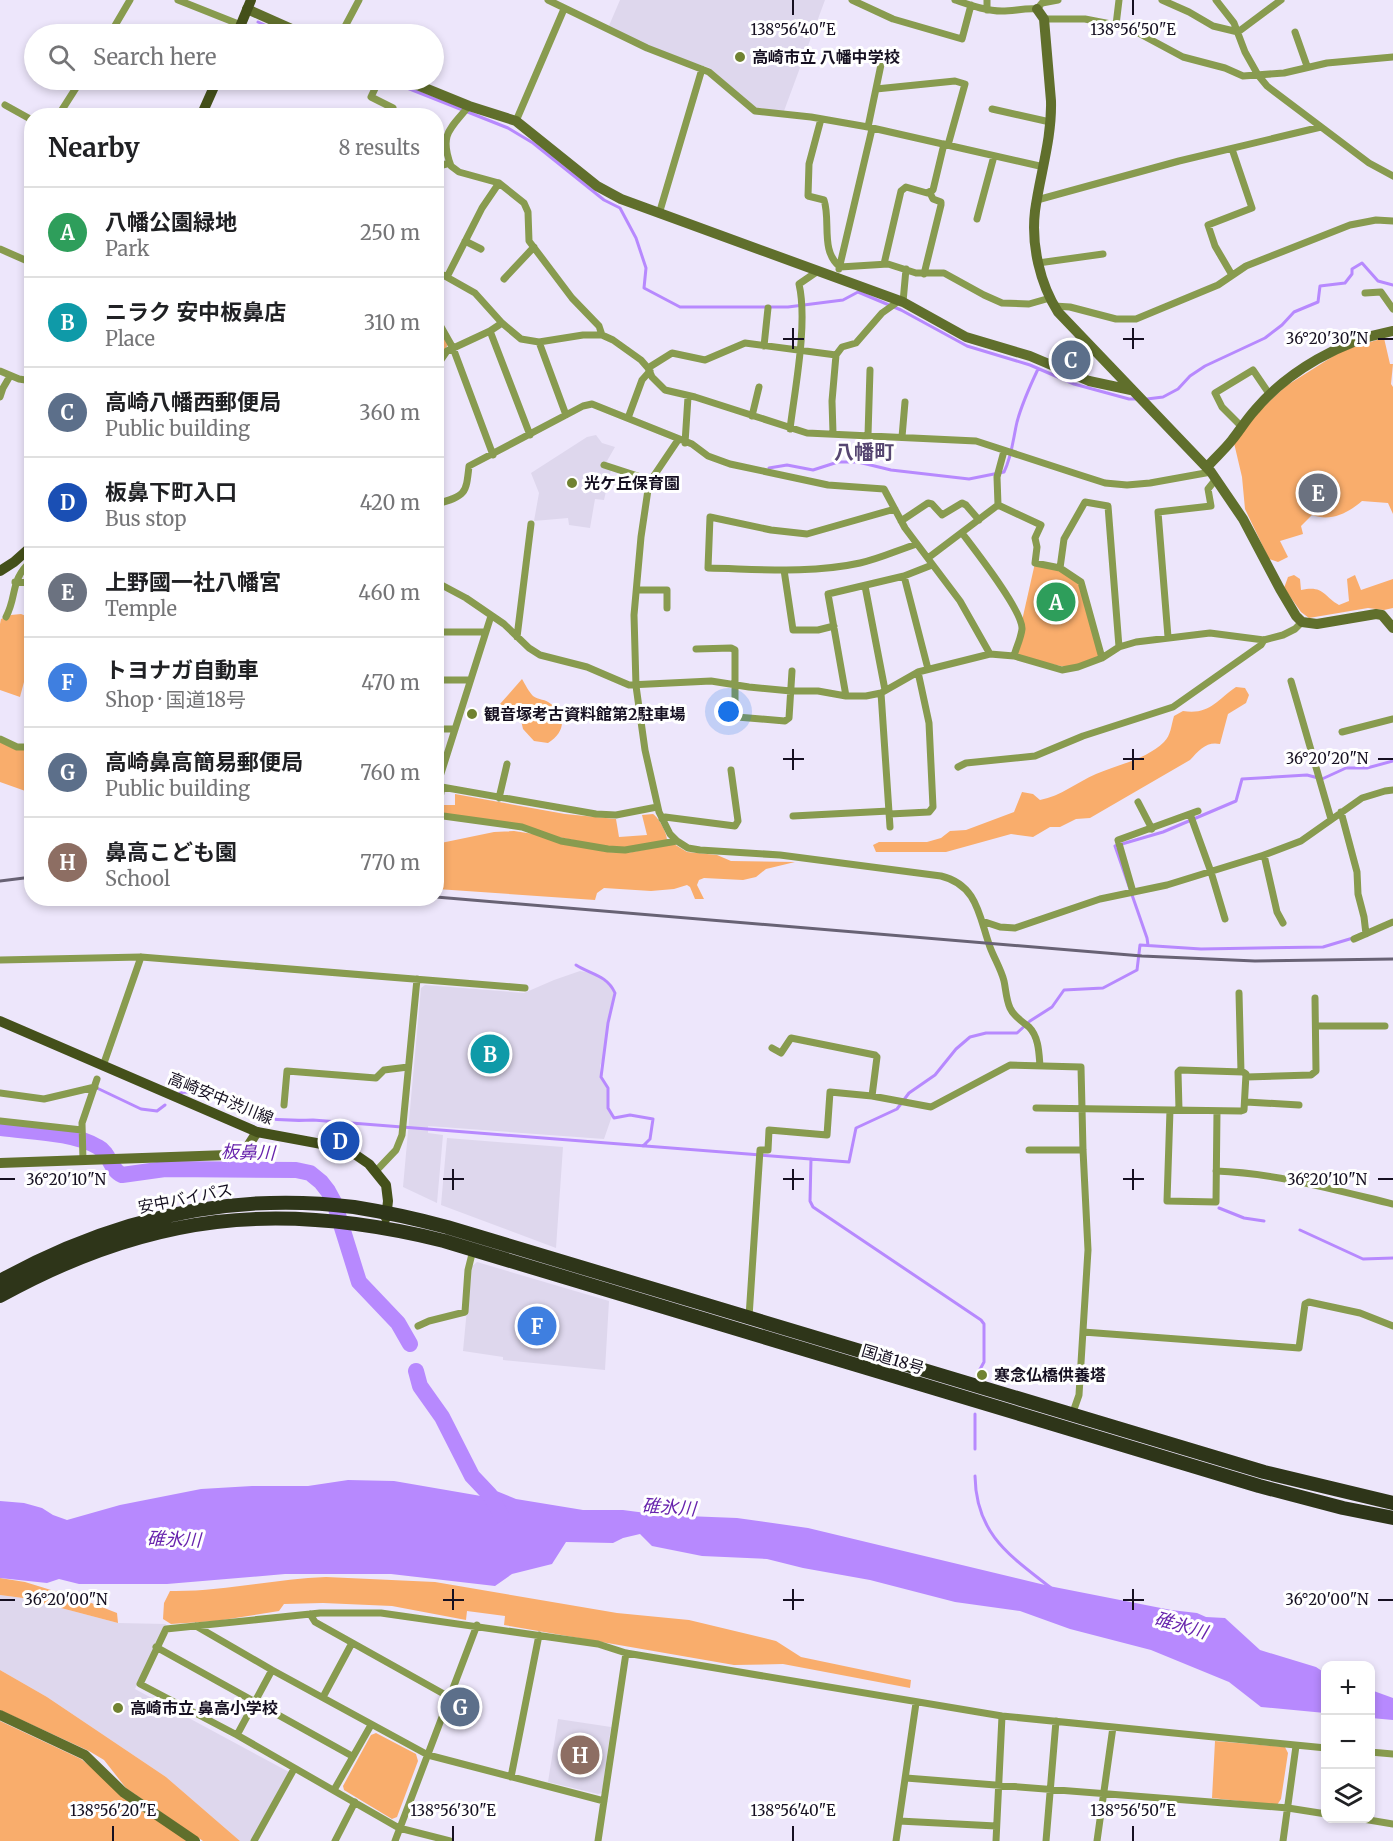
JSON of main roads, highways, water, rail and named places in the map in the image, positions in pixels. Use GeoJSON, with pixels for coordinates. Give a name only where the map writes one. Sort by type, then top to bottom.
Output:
{"type":"FeatureCollection","features":[{"type":"Feature","properties":{"kind":"highway","name":"安中バイパス"},"geometry":{"type":"LineString","coordinates":[[0,1281],[72,1245],[164,1215],[246,1203],[340,1206],[387,1213]]}},
{"type":"Feature","properties":{"kind":"highway","name":"国道18号"},"geometry":{"type":"LineString","coordinates":[[387,1213],[447,1227],[1274,1475],[1393,1503]]}},
{"type":"Feature","properties":{"kind":"highway","name":"安中バイパス"},"geometry":{"type":"LineString","coordinates":[[0,1296],[73,1259],[150,1233],[189,1225],[235,1219],[268,1218],[330,1220],[384,1228]]}},
{"type":"Feature","properties":{"kind":"highway","name":"国道18号"},"geometry":{"type":"LineString","coordinates":[[384,1228],[415,1233],[473,1249],[1259,1486],[1343,1508],[1393,1518]]}},
{"type":"Feature","properties":{"kind":"main road"},"geometry":{"type":"LineString","coordinates":[[241,24],[249,5]]}},
{"type":"Feature","properties":{"kind":"main road"},"geometry":{"type":"LineString","coordinates":[[205,108],[213,90]]}},
{"type":"Feature","properties":{"kind":"main road"},"geometry":{"type":"LineString","coordinates":[[0,571],[24,553]]}},
{"type":"Feature","properties":{"kind":"main road","name":"高崎安中渋川線"},"geometry":{"type":"LineString","coordinates":[[0,1021],[257,1132],[344,1149],[360,1157],[376,1171],[386,1185],[388,1196],[384,1228]]}},
{"type":"Feature","properties":{"kind":"water","name":"碓氷川"},"geometry":{"type":"Polygon","coordinates":[[[348,1480],[394,1481],[481,1496],[490,1495],[494,1490],[516,1499],[583,1510],[623,1510],[661,1515],[737,1518],[808,1528],[1049,1586],[1197,1613],[1206,1617],[1225,1618],[1260,1650],[1321,1670],[1321,1713],[1261,1707],[1229,1682],[1151,1650],[1070,1629],[1020,1611],[955,1602],[870,1580],[767,1559],[702,1556],[652,1546],[640,1534],[613,1543],[566,1542],[552,1564],[512,1574],[495,1586],[391,1574],[285,1574],[167,1584],[79,1584],[59,1579],[47,1583],[0,1578],[0,1501],[24,1503],[42,1508],[67,1520],[120,1505],[201,1489],[308,1486],[348,1480]]]}},
{"type":"Feature","properties":{"kind":"water"},"geometry":{"type":"Polygon","coordinates":[[[1375,1691],[1393,1698],[1393,1720],[1375,1718],[1375,1691]]]}},
{"type":"Feature","properties":{"kind":"waterway"},"geometry":{"type":"LineString","coordinates":[[258,22],[262,24]]}},
{"type":"Feature","properties":{"kind":"waterway"},"geometry":{"type":"LineString","coordinates":[[412,90],[508,128],[533,143],[604,200],[620,208],[636,238],[646,268],[644,288],[680,307],[788,307],[843,300],[858,292],[901,310],[967,346],[1030,365],[1074,384],[1129,399],[1138,399]]}},
{"type":"Feature","properties":{"kind":"waterway"},"geometry":{"type":"LineString","coordinates":[[1147,399],[1163,397],[1178,389],[1190,376],[1205,366],[1265,338],[1294,312],[1318,302],[1320,286],[1345,283],[1352,274],[1352,269],[1362,263],[1378,281],[1393,285]]}},
{"type":"Feature","properties":{"kind":"waterway"},"geometry":{"type":"LineString","coordinates":[[769,468],[787,465],[813,470],[838,462],[858,462],[891,470],[969,479],[1004,472],[1011,454],[1021,408],[1038,369]]}},
{"type":"Feature","properties":{"kind":"waterway"},"geometry":{"type":"LineString","coordinates":[[1148,945],[1115,846],[1163,832],[1236,801],[1242,779],[1307,775],[1322,779],[1346,768],[1367,768],[1393,761]]}},
{"type":"Feature","properties":{"kind":"waterway"},"geometry":{"type":"LineString","coordinates":[[180,1093],[198,1094],[247,1114],[270,1119],[313,1120],[849,1162],[856,1128],[897,1109],[909,1093],[935,1075],[956,1049],[970,1037],[986,1033],[1017,1033],[1030,1021],[1052,1007],[1064,990],[1103,988],[1137,970],[1140,945],[1201,949],[1323,947],[1353,938]]}},
{"type":"Feature","properties":{"kind":"waterway"},"geometry":{"type":"LineString","coordinates":[[576,965],[608,982],[615,993],[608,1023],[601,1077],[608,1088],[608,1108],[614,1118],[630,1115],[653,1119],[650,1139],[643,1146]]}},
{"type":"Feature","properties":{"kind":"waterway"},"geometry":{"type":"LineString","coordinates":[[99,1089],[141,1109],[157,1111],[165,1105]]}},
{"type":"Feature","properties":{"kind":"waterway","name":"板鼻川"},"geometry":{"type":"LineString","coordinates":[[0,1128],[64,1135],[88,1142],[102,1150],[118,1173],[122,1175],[165,1169],[296,1170],[310,1173],[321,1182],[334,1202],[359,1282],[398,1323],[410,1344]]}},
{"type":"Feature","properties":{"kind":"waterway"},"geometry":{"type":"LineString","coordinates":[[811,1159],[810,1201],[813,1207],[981,1320],[984,1324],[984,1362],[978,1373]]}},
{"type":"Feature","properties":{"kind":"waterway"},"geometry":{"type":"LineString","coordinates":[[1219,1208],[1244,1218],[1264,1221]]}},
{"type":"Feature","properties":{"kind":"waterway"},"geometry":{"type":"LineString","coordinates":[[1300,1230],[1363,1259],[1393,1258]]}},
{"type":"Feature","properties":{"kind":"waterway","name":"板鼻川"},"geometry":{"type":"LineString","coordinates":[[416,1371],[420,1386],[442,1417],[472,1476],[490,1495],[501,1515]]}},
{"type":"Feature","properties":{"kind":"waterway"},"geometry":{"type":"LineString","coordinates":[[975,1414],[975,1449]]}},
{"type":"Feature","properties":{"kind":"waterway"},"geometry":{"type":"LineString","coordinates":[[975,1476],[981,1513],[988,1528],[1009,1553],[1051,1588]]}},
{"type":"Feature","properties":{"kind":"railway"},"geometry":{"type":"LineString","coordinates":[[0,881],[24,878]]}},
{"type":"Feature","properties":{"kind":"railway"},"geometry":{"type":"LineString","coordinates":[[444,898],[1142,956],[1255,961],[1393,959]]}},
{"type":"Feature","properties":{"kind":"place","name":"高崎市立 八幡中学校"},"geometry":{"type":"Point","coordinates":[740,57]}},
{"type":"Feature","properties":{"kind":"place","name":"高崎八幡西郵便局"},"geometry":{"type":"Point","coordinates":[1071,360]}},
{"type":"Feature","properties":{"kind":"place","name":"光ケ丘保育園"},"geometry":{"type":"Point","coordinates":[572,483]}},
{"type":"Feature","properties":{"kind":"place","name":"上野國一社八幡宮"},"geometry":{"type":"Point","coordinates":[1318,493]}},
{"type":"Feature","properties":{"kind":"place","name":"八幡公園緑地"},"geometry":{"type":"Point","coordinates":[1056,602]}},
{"type":"Feature","properties":{"kind":"place","name":"観音塚考古資料館第2駐車場"},"geometry":{"type":"Point","coordinates":[472,714]}},
{"type":"Feature","properties":{"kind":"place","name":"ニラク 安中板鼻店"},"geometry":{"type":"Point","coordinates":[490,1054]}},
{"type":"Feature","properties":{"kind":"place","name":"板鼻下町入口"},"geometry":{"type":"Point","coordinates":[340,1141]}},
{"type":"Feature","properties":{"kind":"place","name":"トヨナガ自動車"},"geometry":{"type":"Point","coordinates":[537,1326]}},
{"type":"Feature","properties":{"kind":"place","name":"寒念仏橋供養塔"},"geometry":{"type":"Point","coordinates":[982,1375]}},
{"type":"Feature","properties":{"kind":"place","name":"高崎鼻高簡易郵便局"},"geometry":{"type":"Point","coordinates":[460,1707]}},
{"type":"Feature","properties":{"kind":"place","name":"高崎市立 鼻高小学校"},"geometry":{"type":"Point","coordinates":[118,1708]}},
{"type":"Feature","properties":{"kind":"place","name":"鼻高こども園"},"geometry":{"type":"Point","coordinates":[580,1755]}},
{"type":"Feature","properties":{"kind":"district","name":"八幡町"},"geometry":{"type":"Point","coordinates":[864,451]}}]}
